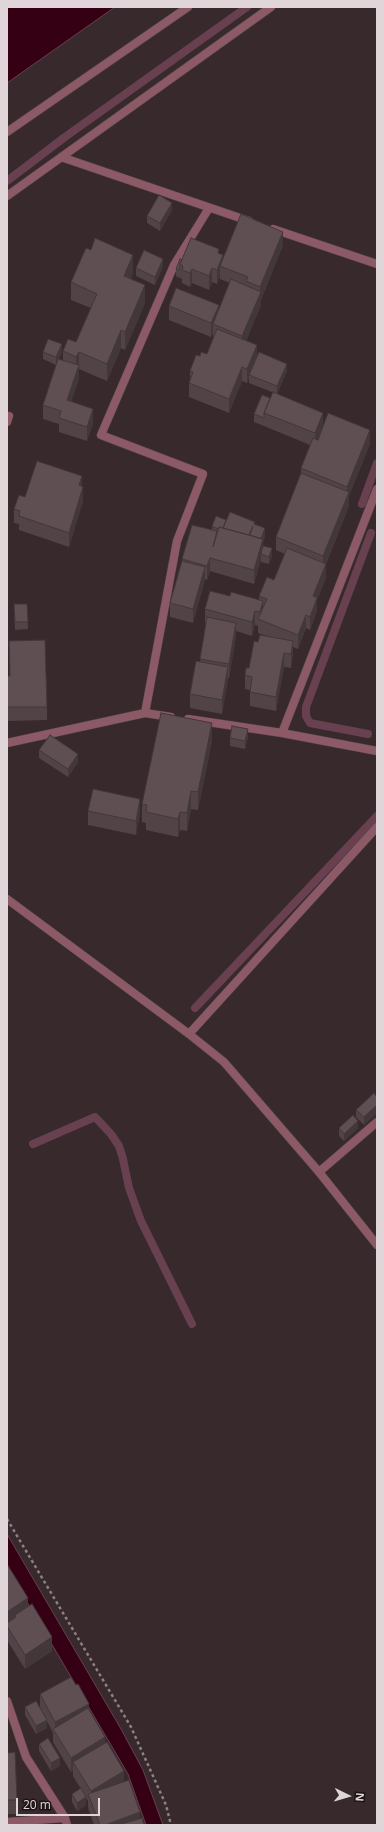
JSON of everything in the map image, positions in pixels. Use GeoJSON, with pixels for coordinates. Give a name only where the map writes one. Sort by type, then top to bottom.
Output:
{"type":"FeatureCollection","features":[{"type":"Feature","properties":{"kind":"street"},"geometry":{"type":"LineString","coordinates":[[7,132],[188,7]]}},
{"type":"Feature","properties":{"kind":"street"},"geometry":{"type":"LineString","coordinates":[[7,196],[270,7]]}},
{"type":"Feature","properties":{"kind":"street"},"geometry":{"type":"LineString","coordinates":[[61,157],[377,264]]}},
{"type":"Feature","properties":{"kind":"street"},"geometry":{"type":"LineString","coordinates":[[146,713],[177,541],[203,474],[101,435],[174,265],[209,208]]}},
{"type":"Feature","properties":{"kind":"street"},"geometry":{"type":"LineString","coordinates":[[282,733],[377,489]]}},
{"type":"Feature","properties":{"kind":"street"},"geometry":{"type":"LineString","coordinates":[[7,743],[146,713],[282,733],[377,750]]}},
{"type":"Feature","properties":{"kind":"street"},"geometry":{"type":"LineString","coordinates":[[189,1034],[377,827]]}},
{"type":"Feature","properties":{"kind":"street"},"geometry":{"type":"LineString","coordinates":[[7,899],[189,1034],[224,1062],[319,1172],[377,1245]]}},
{"type":"Feature","properties":{"kind":"street"},"geometry":{"type":"LineString","coordinates":[[319,1172],[377,1122]]}},
{"type":"Feature","properties":{"kind":"street"},"geometry":{"type":"LineString","coordinates":[[7,1701],[26,1757],[66,1821]]}},
{"type":"Feature","properties":{"kind":"street"},"geometry":{"type":"LineString","coordinates":[[7,1822],[66,1821]]}},
{"type":"Feature","properties":{"kind":"path"},"geometry":{"type":"LineString","coordinates":[[7,1519],[131,1727],[166,1805],[171,1825]]}},
{"type":"Feature","properties":{"kind":"shaded area"},"geometry":{"type":"Polygon","coordinates":[[[7,7],[115,7],[7,83],[7,7]]]}},
{"type":"Feature","properties":{"kind":"shaded area"},"geometry":{"type":"Polygon","coordinates":[[[7,1534],[121,1729],[143,1770],[163,1825],[146,1825],[128,1774],[7,1568],[7,1534]]]}},
{"type":"Feature","properties":{"kind":"building"},"geometry":{"type":"Polygon","coordinates":[[[159,195],[172,203],[160,223],[147,216],[159,195]]]}},
{"type":"Feature","properties":{"kind":"building"},"geometry":{"type":"Polygon","coordinates":[[[241,214],[283,232],[260,287],[246,281],[248,277],[220,266],[241,214]]]}},
{"type":"Feature","properties":{"kind":"building"},"geometry":{"type":"Polygon","coordinates":[[[95,238],[133,255],[124,276],[145,285],[125,332],[121,330],[107,364],[79,352],[76,357],[63,351],[68,339],[76,342],[97,294],[71,282],[86,248],[91,250],[95,238]]]}},
{"type":"Feature","properties":{"kind":"building"},"geometry":{"type":"Polygon","coordinates":[[[191,238],[219,249],[218,253],[223,255],[217,270],[212,268],[209,276],[192,269],[190,273],[182,270],[183,266],[180,264],[191,238]]]}},
{"type":"Feature","properties":{"kind":"building"},"geometry":{"type":"Polygon","coordinates":[[[144,250],[163,259],[155,277],[136,268],[144,250]]]}},
{"type":"Feature","properties":{"kind":"building"},"geometry":{"type":"Polygon","coordinates":[[[180,259],[182,260],[179,270],[176,269],[180,259]]]}},
{"type":"Feature","properties":{"kind":"building"},"geometry":{"type":"Polygon","coordinates":[[[231,279],[261,292],[242,336],[213,324],[231,279]]]}},
{"type":"Feature","properties":{"kind":"building"},"geometry":{"type":"Polygon","coordinates":[[[176,288],[219,305],[211,323],[169,306],[176,288]]]}},
{"type":"Feature","properties":{"kind":"building"},"geometry":{"type":"Polygon","coordinates":[[[217,329],[257,345],[247,369],[242,367],[229,399],[189,383],[193,372],[190,371],[196,355],[200,356],[201,352],[207,354],[217,329]]]}},
{"type":"Feature","properties":{"kind":"building"},"geometry":{"type":"Polygon","coordinates":[[[48,339],[62,344],[56,357],[43,352],[48,339]]]}},
{"type":"Feature","properties":{"kind":"building"},"geometry":{"type":"Polygon","coordinates":[[[259,352],[287,364],[277,386],[249,375],[259,352]]]}},
{"type":"Feature","properties":{"kind":"building"},"geometry":{"type":"Polygon","coordinates":[[[58,359],[79,365],[67,400],[93,409],[87,427],[59,418],[61,411],[43,405],[58,359]]]}},
{"type":"Feature","properties":{"kind":"building"},"geometry":{"type":"Polygon","coordinates":[[[273,392],[323,413],[315,433],[264,413],[273,392]]]}},
{"type":"Feature","properties":{"kind":"building"},"geometry":{"type":"Polygon","coordinates":[[[262,395],[270,398],[264,413],[264,418],[254,414],[262,395]]]}},
{"type":"Feature","properties":{"kind":"building"},"geometry":{"type":"Polygon","coordinates":[[[328,413],[370,430],[347,487],[301,468],[313,438],[318,440],[328,413]]]}},
{"type":"Feature","properties":{"kind":"building"},"geometry":{"type":"Polygon","coordinates":[[[37,461],[82,476],[79,485],[83,487],[69,533],[19,516],[20,511],[14,509],[19,495],[25,497],[37,461]]]}},
{"type":"Feature","properties":{"kind":"building"},"geometry":{"type":"Polygon","coordinates":[[[301,473],[349,492],[323,556],[276,537],[301,473]]]}},
{"type":"Feature","properties":{"kind":"building"},"geometry":{"type":"Polygon","coordinates":[[[230,512],[255,522],[254,524],[265,528],[261,539],[250,535],[253,526],[249,535],[219,527],[218,529],[212,526],[216,516],[226,520],[223,528],[230,512]]]}},
{"type":"Feature","properties":{"kind":"building"},"geometry":{"type":"Polygon","coordinates":[[[192,525],[217,531],[213,547],[219,527],[263,539],[254,570],[210,558],[207,566],[182,559],[192,525]]]}},
{"type":"Feature","properties":{"kind":"building"},"geometry":{"type":"Polygon","coordinates":[[[263,546],[272,548],[269,557],[261,554],[263,546]]]}},
{"type":"Feature","properties":{"kind":"building"},"geometry":{"type":"Polygon","coordinates":[[[287,548],[326,564],[313,596],[317,598],[310,617],[306,615],[298,635],[258,619],[267,599],[259,596],[267,577],[274,580],[287,548]]]}},
{"type":"Feature","properties":{"kind":"building"},"geometry":{"type":"Polygon","coordinates":[[[182,561],[205,567],[193,609],[170,603],[182,561]]]}},
{"type":"Feature","properties":{"kind":"building"},"geometry":{"type":"Polygon","coordinates":[[[210,591],[230,596],[231,592],[263,601],[260,612],[255,611],[252,622],[205,609],[210,591]]]}},
{"type":"Feature","properties":{"kind":"building"},"geometry":{"type":"Polygon","coordinates":[[[14,604],[27,604],[28,622],[15,622],[14,604]]]}},
{"type":"Feature","properties":{"kind":"building"},"geometry":{"type":"Polygon","coordinates":[[[207,617],[236,623],[229,664],[200,659],[207,617]]]}},
{"type":"Feature","properties":{"kind":"building"},"geometry":{"type":"Polygon","coordinates":[[[260,635],[293,641],[291,654],[284,653],[276,697],[250,692],[252,677],[245,675],[246,668],[249,668],[254,641],[258,642],[260,635]]]}},
{"type":"Feature","properties":{"kind":"building"},"geometry":{"type":"Polygon","coordinates":[[[45,640],[47,707],[7,707],[7,676],[10,676],[9,641],[45,640]]]}},
{"type":"Feature","properties":{"kind":"building"},"geometry":{"type":"Polygon","coordinates":[[[196,661],[228,667],[222,700],[190,694],[196,661]]]}},
{"type":"Feature","properties":{"kind":"building"},"geometry":{"type":"Polygon","coordinates":[[[161,713],[212,723],[198,792],[191,791],[187,813],[180,812],[178,819],[146,812],[147,805],[142,804],[161,713]]]}},
{"type":"Feature","properties":{"kind":"building"},"geometry":{"type":"Polygon","coordinates":[[[232,726],[248,729],[245,741],[230,738],[232,726]]]}},
{"type":"Feature","properties":{"kind":"building"},"geometry":{"type":"Polygon","coordinates":[[[50,735],[78,754],[68,769],[39,750],[50,735]]]}},
{"type":"Feature","properties":{"kind":"building"},"geometry":{"type":"Polygon","coordinates":[[[93,789],[140,799],[136,821],[88,811],[93,789]]]}},
{"type":"Feature","properties":{"kind":"building"},"geometry":{"type":"Polygon","coordinates":[[[374,1093],[377,1097],[377,1105],[364,1117],[356,1110],[374,1093]]]}},
{"type":"Feature","properties":{"kind":"building"},"geometry":{"type":"Polygon","coordinates":[[[353,1115],[358,1121],[344,1134],[339,1128],[353,1115]]]}},
{"type":"Feature","properties":{"kind":"building"},"geometry":{"type":"Polygon","coordinates":[[[7,1564],[28,1598],[7,1612],[7,1564]]]}},
{"type":"Feature","properties":{"kind":"building"},"geometry":{"type":"Polygon","coordinates":[[[32,1604],[52,1637],[25,1655],[7,1626],[7,1623],[16,1617],[15,1615],[32,1604]]]}},
{"type":"Feature","properties":{"kind":"building"},"geometry":{"type":"Polygon","coordinates":[[[71,1677],[76,1685],[78,1684],[89,1704],[55,1722],[40,1694],[71,1677]]]}},
{"type":"Feature","properties":{"kind":"building"},"geometry":{"type":"Polygon","coordinates":[[[36,1701],[47,1720],[36,1726],[25,1707],[36,1701]]]}},
{"type":"Feature","properties":{"kind":"building"},"geometry":{"type":"Polygon","coordinates":[[[88,1708],[105,1737],[71,1758],[53,1729],[88,1708]]]}},
{"type":"Feature","properties":{"kind":"building"},"geometry":{"type":"Polygon","coordinates":[[[48,1738],[60,1758],[51,1763],[39,1744],[48,1738]]]}},
{"type":"Feature","properties":{"kind":"building"},"geometry":{"type":"Polygon","coordinates":[[[107,1742],[124,1771],[91,1791],[73,1762],[107,1742]]]}},
{"type":"Feature","properties":{"kind":"building"},"geometry":{"type":"Polygon","coordinates":[[[15,1752],[17,1800],[7,1800],[7,1753],[15,1752]]]}},
{"type":"Feature","properties":{"kind":"building"},"geometry":{"type":"Polygon","coordinates":[[[129,1780],[140,1812],[105,1825],[100,1825],[88,1794],[129,1780]]]}},
{"type":"Feature","properties":{"kind":"building"},"geometry":{"type":"Polygon","coordinates":[[[81,1788],[86,1797],[77,1803],[72,1794],[81,1788]]]}},
{"type":"Feature","properties":{"kind":"building"},"geometry":{"type":"Polygon","coordinates":[[[142,1818],[144,1825],[118,1825],[142,1818]]]}},
{"type":"Feature","properties":{"kind":"waterway"},"geometry":{"type":"LineString","coordinates":[[7,181],[65,137],[247,7]]}},
{"type":"Feature","properties":{"kind":"waterway"},"geometry":{"type":"LineString","coordinates":[[362,504],[377,463]]}},
{"type":"Feature","properties":{"kind":"waterway"},"geometry":{"type":"LineString","coordinates":[[368,734],[310,723],[306,716],[306,707],[371,533]]}},
{"type":"Feature","properties":{"kind":"waterway"},"geometry":{"type":"LineString","coordinates":[[195,1008],[377,816]]}},
{"type":"Feature","properties":{"kind":"waterway"},"geometry":{"type":"LineString","coordinates":[[33,1144],[95,1117],[111,1134],[119,1146],[129,1188],[141,1221],[192,1324]]}}]}
